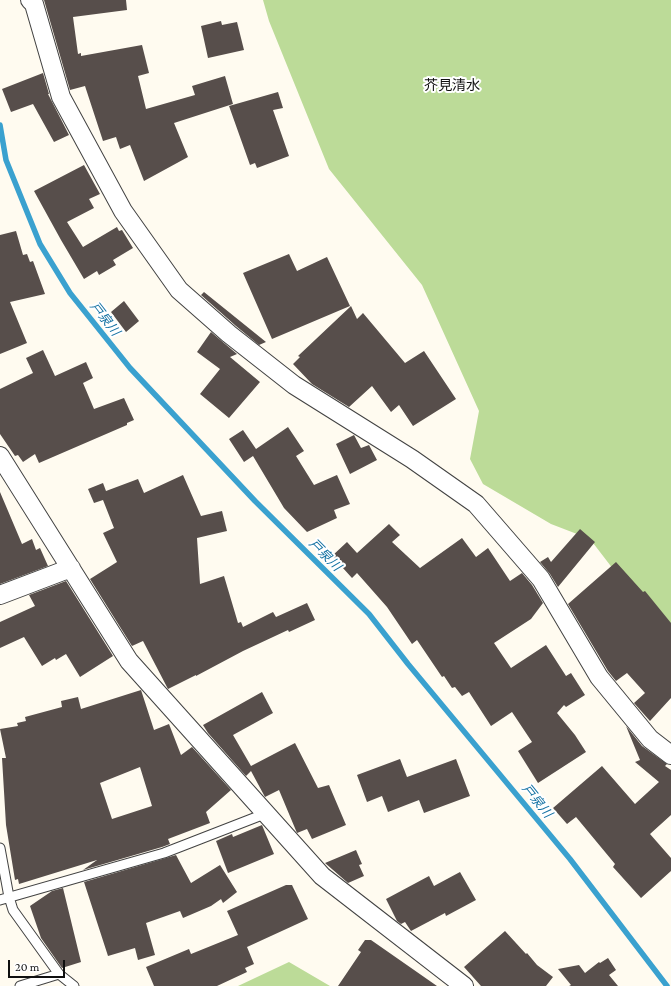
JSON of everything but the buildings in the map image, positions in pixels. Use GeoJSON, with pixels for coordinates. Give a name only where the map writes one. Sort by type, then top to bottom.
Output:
{"type":"FeatureCollection","features":[{"type":"Feature","properties":{"kind":"street"},"geometry":{"type":"LineString","coordinates":[[30,0],[34,4],[61,97],[122,211],[179,290],[229,334],[294,385],[412,459],[476,504],[541,579],[598,677],[650,739],[671,755]]}},
{"type":"Feature","properties":{"kind":"street"},"geometry":{"type":"LineString","coordinates":[[0,456],[129,661],[322,876],[464,986]]}},
{"type":"Feature","properties":{"kind":"street"},"geometry":{"type":"LineString","coordinates":[[0,595],[71,568]]}},
{"type":"Feature","properties":{"kind":"lane"},"geometry":{"type":"LineString","coordinates":[[4,898],[164,853],[267,813]]}},
{"type":"Feature","properties":{"kind":"lane"},"geometry":{"type":"LineString","coordinates":[[0,848],[4,898],[59,974],[74,986]]}},
{"type":"Feature","properties":{"kind":"lane"},"geometry":{"type":"LineString","coordinates":[[20,986],[59,974]]}},
{"type":"Feature","properties":{"kind":"green space"},"geometry":{"type":"Polygon","coordinates":[[[263,0],[671,0],[671,630],[653,621],[590,539],[551,524],[483,484],[470,459],[479,411],[422,285],[329,169],[269,21],[263,0]]]}},
{"type":"Feature","properties":{"kind":"green space"},"geometry":{"type":"Polygon","coordinates":[[[289,962],[330,986],[238,986],[289,962]]]}},
{"type":"Feature","properties":{"kind":"waterway","name":"戸泉川"},"geometry":{"type":"LineString","coordinates":[[0,125],[6,160],[40,244],[70,293],[130,368],[255,501],[369,614],[408,664],[570,859],[667,986]]}},
{"type":"Feature","properties":{"kind":"district","name":"芥見清水"},"geometry":{"type":"Point","coordinates":[452,86]}}]}
